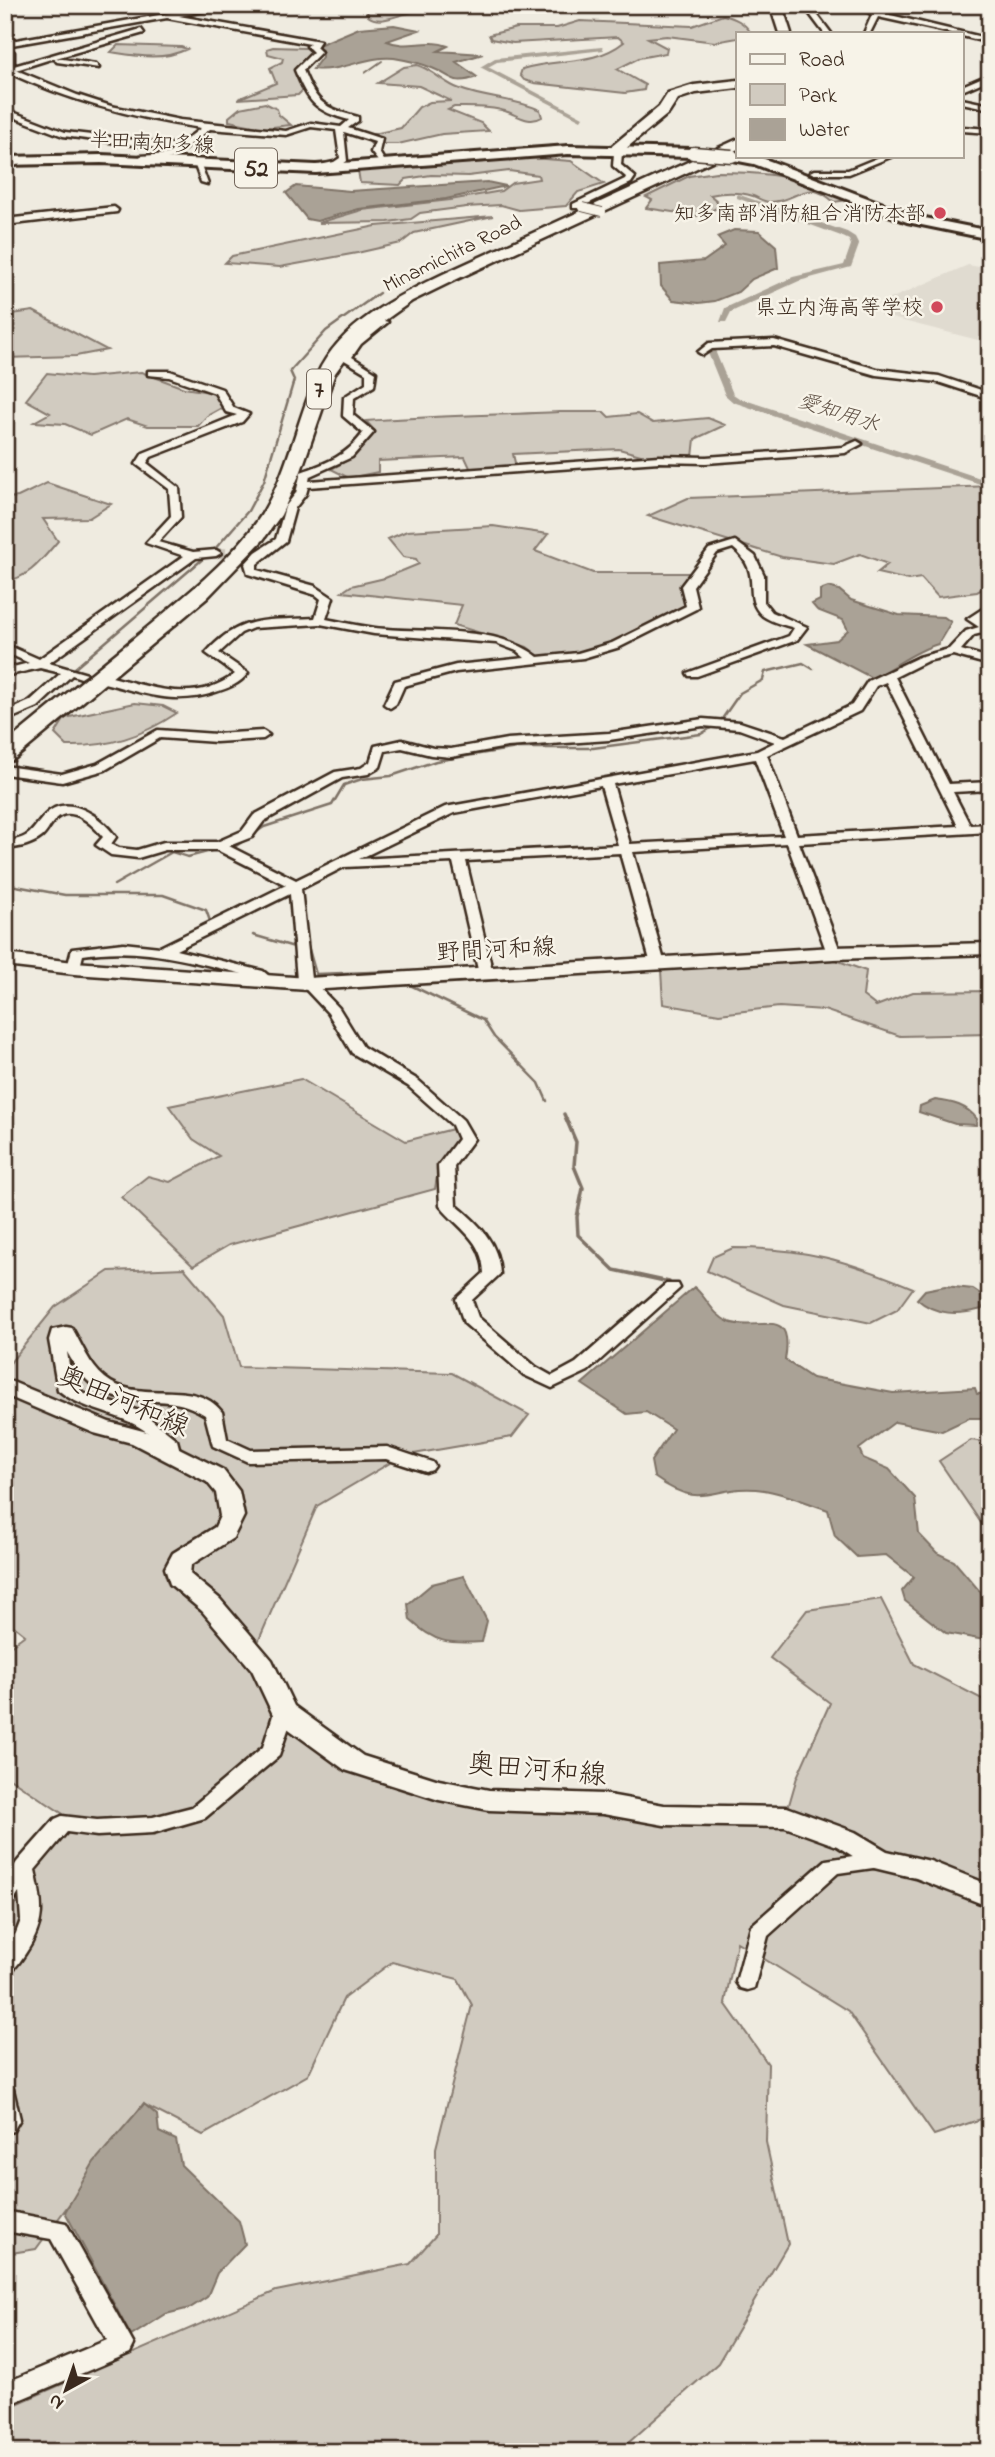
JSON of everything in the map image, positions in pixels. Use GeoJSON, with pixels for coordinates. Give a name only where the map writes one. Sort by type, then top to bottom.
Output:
{"type":"FeatureCollection","features":[{"type":"Feature","properties":{"kind":"highway"},"geometry":{"type":"LineString","coordinates":[[776,5],[784,32]]}},
{"type":"Feature","properties":{"kind":"highway"},"geometry":{"type":"LineString","coordinates":[[785,5],[793,32]]}},
{"type":"Feature","properties":{"kind":"highway"},"geometry":{"type":"LineString","coordinates":[[677,102],[673,96],[688,90],[736,84]]}},
{"type":"Feature","properties":{"kind":"highway"},"geometry":{"type":"LineString","coordinates":[[620,151],[677,102],[711,95],[736,95]]}},
{"type":"Feature","properties":{"kind":"highway"},"geometry":{"type":"LineString","coordinates":[[689,158],[686,162],[736,127]]}},
{"type":"Feature","properties":{"kind":"highway","name":"Minamichita Road"},"geometry":{"type":"LineString","coordinates":[[5,743],[187,595],[231,552],[259,514],[270,492],[317,369],[341,338],[357,323],[416,287],[736,137]]}},
{"type":"Feature","properties":{"kind":"highway","name":"Minamichita Road"},"geometry":{"type":"LineString","coordinates":[[5,755],[200,594],[256,537],[271,515],[292,471],[326,373],[345,346],[371,322],[406,298],[449,277],[650,186],[733,152]]}},
{"type":"Feature","properties":{"kind":"main road","name":"半田南知多線"},"geometry":{"type":"LineString","coordinates":[[8,163],[101,159],[316,169],[506,154],[620,151],[689,158],[733,152]]}},
{"type":"Feature","properties":{"kind":"main road","name":"半田南知多線"},"geometry":{"type":"LineString","coordinates":[[749,158],[793,175],[811,176],[912,219],[990,236]]}},
{"type":"Feature","properties":{"kind":"main road","name":"野間河和線"},"geometry":{"type":"LineString","coordinates":[[5,960],[74,968],[308,985],[834,953],[990,948]]}},
{"type":"Feature","properties":{"kind":"main road","name":"奥田河和線"},"geometry":{"type":"LineString","coordinates":[[5,1386],[102,1428],[139,1437],[215,1476],[227,1491],[232,1516],[225,1532],[182,1559],[177,1568],[179,1578],[211,1605],[263,1666],[284,1712],[354,1763],[439,1790],[489,1801],[603,1804],[664,1815],[787,1817],[846,1839],[880,1860],[920,1868],[990,1896]]}},
{"type":"Feature","properties":{"kind":"street"},"geometry":{"type":"LineString","coordinates":[[8,70],[10,52],[5,46],[230,5]]}},
{"type":"Feature","properties":{"kind":"street"},"geometry":{"type":"LineString","coordinates":[[806,5],[827,32]]}},
{"type":"Feature","properties":{"kind":"street"},"geometry":{"type":"LineString","coordinates":[[863,5],[876,14],[952,32]]}},
{"type":"Feature","properties":{"kind":"street"},"geometry":{"type":"LineString","coordinates":[[867,32],[876,14]]}},
{"type":"Feature","properties":{"kind":"street"},"geometry":{"type":"LineString","coordinates":[[168,16],[317,43],[311,46],[317,52],[299,70],[311,101],[328,112],[355,119],[340,131]]}},
{"type":"Feature","properties":{"kind":"street"},"geometry":{"type":"LineString","coordinates":[[168,27],[203,24]]}},
{"type":"Feature","properties":{"kind":"street"},"geometry":{"type":"LineString","coordinates":[[8,70],[124,34],[146,30]]}},
{"type":"Feature","properties":{"kind":"street"},"geometry":{"type":"LineString","coordinates":[[964,35],[990,41]]}},
{"type":"Feature","properties":{"kind":"street"},"geometry":{"type":"LineString","coordinates":[[979,39],[990,56]]}},
{"type":"Feature","properties":{"kind":"street"},"geometry":{"type":"LineString","coordinates":[[47,58],[96,66]]}},
{"type":"Feature","properties":{"kind":"street"},"geometry":{"type":"LineString","coordinates":[[8,70],[130,112],[289,134],[307,125],[321,125],[379,141],[375,152],[384,163]]}},
{"type":"Feature","properties":{"kind":"street"},"geometry":{"type":"LineString","coordinates":[[964,88],[990,76]]}},
{"type":"Feature","properties":{"kind":"street"},"geometry":{"type":"LineString","coordinates":[[964,101],[990,107]]}},
{"type":"Feature","properties":{"kind":"street"},"geometry":{"type":"LineString","coordinates":[[5,111],[63,134],[180,148]]}},
{"type":"Feature","properties":{"kind":"street"},"geometry":{"type":"LineString","coordinates":[[101,159],[162,158],[211,125]]}},
{"type":"Feature","properties":{"kind":"street"},"geometry":{"type":"LineString","coordinates":[[964,129],[990,131]]}},
{"type":"Feature","properties":{"kind":"street"},"geometry":{"type":"LineString","coordinates":[[316,169],[338,164],[344,159],[340,131]]}},
{"type":"Feature","properties":{"kind":"street"},"geometry":{"type":"LineString","coordinates":[[602,212],[579,207],[631,177],[617,166],[620,151]]}},
{"type":"Feature","properties":{"kind":"street"},"geometry":{"type":"LineString","coordinates":[[815,161],[811,176],[849,172],[884,158]]}},
{"type":"Feature","properties":{"kind":"street"},"geometry":{"type":"LineString","coordinates":[[197,165],[205,182]]}},
{"type":"Feature","properties":{"kind":"street"},"geometry":{"type":"LineString","coordinates":[[5,222],[114,211]]}},
{"type":"Feature","properties":{"kind":"street"},"geometry":{"type":"LineString","coordinates":[[320,621],[327,598],[320,591],[264,578],[252,572],[251,564],[260,554],[281,541],[290,508],[301,494],[305,474],[349,457],[369,432],[348,416],[349,397],[371,384],[371,372],[346,358],[358,342],[383,322]]}},
{"type":"Feature","properties":{"kind":"street"},"geometry":{"type":"LineString","coordinates":[[703,352],[709,346],[774,343],[876,372],[939,379],[990,396]]}},
{"type":"Feature","properties":{"kind":"street"},"geometry":{"type":"LineString","coordinates":[[151,373],[170,374],[219,391],[230,410],[244,414],[238,420],[147,455],[141,464],[174,488],[176,517],[151,543],[192,555],[216,553]]}},
{"type":"Feature","properties":{"kind":"street"},"geometry":{"type":"LineString","coordinates":[[304,484],[845,450],[857,444]]}},
{"type":"Feature","properties":{"kind":"street"},"geometry":{"type":"LineString","coordinates":[[390,704],[398,684],[456,669],[579,656],[616,645],[692,607],[687,586],[713,551],[735,544],[750,556],[758,575],[758,603],[768,614],[800,627],[793,638],[693,673]]}},
{"type":"Feature","properties":{"kind":"street"},"geometry":{"type":"LineString","coordinates":[[5,673],[40,664],[192,555]]}},
{"type":"Feature","properties":{"kind":"street"},"geometry":{"type":"LineString","coordinates":[[989,627],[973,619],[990,607]]}},
{"type":"Feature","properties":{"kind":"street"},"geometry":{"type":"LineString","coordinates":[[108,680],[157,697],[179,698],[204,693],[238,678],[242,673],[212,653],[237,631],[251,625],[320,621],[374,631],[498,640],[521,649],[536,660]]}},
{"type":"Feature","properties":{"kind":"street"},"geometry":{"type":"LineString","coordinates":[[953,651],[970,633],[989,627]]}},
{"type":"Feature","properties":{"kind":"street"},"geometry":{"type":"LineString","coordinates":[[5,647],[40,664],[75,673],[34,704],[5,716]]}},
{"type":"Feature","properties":{"kind":"street"},"geometry":{"type":"LineString","coordinates":[[164,950],[450,810],[760,754],[856,708],[872,684],[923,659],[953,651],[990,662]]}},
{"type":"Feature","properties":{"kind":"street"},"geometry":{"type":"LineString","coordinates":[[890,676],[966,830]]}},
{"type":"Feature","properties":{"kind":"street"},"geometry":{"type":"LineString","coordinates":[[5,845],[39,834],[51,815],[62,811],[82,813],[96,819],[110,837],[103,845],[116,852],[138,854],[163,846],[219,846],[247,834],[260,818],[339,775],[364,771],[376,764],[379,749],[399,742],[431,753],[452,753],[512,742],[620,735],[703,721],[728,722],[756,728],[783,741]]}},
{"type":"Feature","properties":{"kind":"street"},"geometry":{"type":"LineString","coordinates":[[5,770],[62,778],[101,767],[158,734],[216,738],[263,735]]}},
{"type":"Feature","properties":{"kind":"street"},"geometry":{"type":"LineString","coordinates":[[760,754],[834,953]]}},
{"type":"Feature","properties":{"kind":"street"},"geometry":{"type":"LineString","coordinates":[[606,781],[658,964]]}},
{"type":"Feature","properties":{"kind":"street"},"geometry":{"type":"LineString","coordinates":[[947,788],[990,786]]}},
{"type":"Feature","properties":{"kind":"street"},"geometry":{"type":"LineString","coordinates":[[341,864],[990,828]]}},
{"type":"Feature","properties":{"kind":"street"},"geometry":{"type":"LineString","coordinates":[[219,846],[295,887]]}},
{"type":"Feature","properties":{"kind":"street"},"geometry":{"type":"LineString","coordinates":[[459,858],[486,974]]}},
{"type":"Feature","properties":{"kind":"street"},"geometry":{"type":"LineString","coordinates":[[295,887],[304,980],[334,1011],[357,1049],[414,1083],[458,1123],[466,1139],[446,1166],[448,1206],[475,1229],[493,1263],[492,1274],[464,1299],[470,1319],[530,1371],[552,1383],[582,1367],[672,1288]]}},
{"type":"Feature","properties":{"kind":"street"},"geometry":{"type":"LineString","coordinates":[[74,968],[77,952],[98,947],[164,950],[258,974],[269,982]]}},
{"type":"Feature","properties":{"kind":"street"},"geometry":{"type":"LineString","coordinates":[[172,1455],[171,1444],[136,1416],[79,1398],[64,1386],[58,1334],[66,1332],[77,1355],[99,1381],[124,1395],[195,1400],[213,1412],[219,1441],[248,1457],[387,1453],[426,1466]]}},
{"type":"Feature","properties":{"kind":"street"},"geometry":{"type":"LineString","coordinates":[[5,1897],[24,1868],[62,1824],[97,1828],[153,1825],[198,1813],[272,1751],[284,1712]]}},
{"type":"Feature","properties":{"kind":"street"},"geometry":{"type":"LineString","coordinates":[[747,1982],[758,1932],[832,1866],[880,1860]]}},
{"type":"Feature","properties":{"kind":"street"},"geometry":{"type":"LineString","coordinates":[[5,1965],[26,1937],[35,1914],[24,1868]]}},
{"type":"Feature","properties":{"kind":"street"},"geometry":{"type":"LineString","coordinates":[[5,2095],[9,2119],[5,2124]]}},
{"type":"Feature","properties":{"kind":"street"},"geometry":{"type":"LineString","coordinates":[[5,2221],[58,2230],[122,2345],[5,2395]]}},
{"type":"Feature","properties":{"kind":"shaded area","name":"県立内海高等学校"},"geometry":{"type":"Polygon","coordinates":[[[968,265],[990,269],[990,338],[978,340],[880,315],[890,299],[968,265]]]}},
{"type":"Feature","properties":{"kind":"green space"},"geometry":{"type":"Polygon","coordinates":[[[366,5],[487,5],[492,8],[463,12],[415,12],[379,20],[368,16],[366,5]]]}},
{"type":"Feature","properties":{"kind":"green space"},"geometry":{"type":"Polygon","coordinates":[[[723,15],[739,21],[750,32],[736,32],[736,38],[715,42],[667,36],[648,38],[667,48],[666,53],[639,58],[617,69],[645,85],[644,90],[625,93],[534,83],[524,80],[520,75],[522,69],[600,55],[624,42],[618,37],[513,43],[491,39],[489,35],[516,28],[557,28],[580,21],[692,26],[723,15]]]}},
{"type":"Feature","properties":{"kind":"green space"},"geometry":{"type":"Polygon","coordinates":[[[118,45],[187,49],[159,56],[111,52],[118,45]]]}},
{"type":"Feature","properties":{"kind":"green space"},"geometry":{"type":"Polygon","coordinates":[[[306,48],[313,53],[297,70],[304,89],[298,95],[238,99],[276,83],[270,68],[282,62],[283,58],[268,54],[267,49],[306,48]]]}},
{"type":"Feature","properties":{"kind":"green space"},"geometry":{"type":"Polygon","coordinates":[[[417,65],[454,87],[530,106],[540,110],[542,117],[528,120],[493,108],[454,107],[448,110],[481,123],[489,131],[442,134],[398,144],[371,144],[364,136],[401,128],[419,107],[430,102],[451,101],[419,86],[378,83],[404,67],[417,65]]]}},
{"type":"Feature","properties":{"kind":"green space"},"geometry":{"type":"Polygon","coordinates":[[[265,103],[277,109],[279,115],[291,125],[263,128],[229,121],[229,117],[240,108],[265,103]]]}},
{"type":"Feature","properties":{"kind":"green space"},"geometry":{"type":"Polygon","coordinates":[[[506,156],[571,161],[604,184],[578,192],[566,206],[519,210],[501,205],[466,207],[420,213],[411,219],[388,222],[318,223],[362,210],[501,191],[512,183],[539,179],[538,175],[509,171],[468,176],[431,175],[406,179],[400,185],[360,183],[358,170],[506,156]]]}},
{"type":"Feature","properties":{"kind":"green space"},"geometry":{"type":"Polygon","coordinates":[[[716,172],[784,177],[817,186],[848,200],[834,202],[816,191],[769,202],[753,196],[726,193],[710,195],[717,201],[717,208],[699,216],[646,208],[652,200],[646,197],[689,176],[716,172]]]}},
{"type":"Feature","properties":{"kind":"green space"},"geometry":{"type":"Polygon","coordinates":[[[493,216],[414,233],[401,243],[280,267],[225,263],[232,256],[376,226],[493,216]]]}},
{"type":"Feature","properties":{"kind":"green space"},"geometry":{"type":"Polygon","coordinates":[[[33,311],[107,350],[76,356],[5,358],[5,315],[33,311]]]}},
{"type":"Feature","properties":{"kind":"green space"},"geometry":{"type":"Polygon","coordinates":[[[141,372],[184,388],[216,393],[223,407],[207,416],[198,426],[148,426],[127,419],[91,435],[65,424],[34,422],[50,413],[26,400],[47,373],[88,377],[141,372]]]}},
{"type":"Feature","properties":{"kind":"green space"},"geometry":{"type":"Polygon","coordinates":[[[604,412],[609,417],[637,414],[653,423],[708,418],[725,425],[695,439],[693,457],[648,457],[619,449],[513,454],[516,467],[471,470],[465,457],[378,461],[378,472],[349,478],[331,469],[356,454],[370,438],[375,431],[366,421],[604,412]]]}},
{"type":"Feature","properties":{"kind":"green space"},"geometry":{"type":"Polygon","coordinates":[[[47,483],[111,504],[89,518],[43,519],[58,541],[28,572],[5,581],[5,498],[18,497],[47,483]]]}},
{"type":"Feature","properties":{"kind":"green space"},"geometry":{"type":"Polygon","coordinates":[[[990,486],[990,585],[977,592],[938,597],[921,578],[908,580],[877,573],[888,564],[860,554],[834,564],[782,557],[648,516],[688,498],[990,486]]]}},
{"type":"Feature","properties":{"kind":"green space"},"geometry":{"type":"Polygon","coordinates":[[[493,526],[548,534],[535,551],[593,573],[691,573],[679,586],[686,606],[611,643],[575,654],[539,656],[527,647],[454,625],[462,605],[342,592],[351,586],[385,578],[419,564],[416,559],[403,557],[388,539],[407,531],[493,526]]]}},
{"type":"Feature","properties":{"kind":"green space"},"geometry":{"type":"Polygon","coordinates":[[[135,703],[163,706],[177,713],[137,734],[97,745],[67,746],[55,734],[65,718],[135,703]]]}},
{"type":"Feature","properties":{"kind":"green space"},"geometry":{"type":"Polygon","coordinates":[[[833,959],[866,971],[863,996],[876,1006],[913,992],[990,991],[990,1034],[900,1036],[824,1010],[779,1007],[719,1014],[663,1004],[661,970],[833,959]]]}},
{"type":"Feature","properties":{"kind":"green space"},"geometry":{"type":"Polygon","coordinates":[[[301,1079],[406,1141],[453,1129],[460,1139],[439,1164],[435,1189],[229,1245],[193,1266],[121,1197],[148,1176],[170,1182],[219,1156],[193,1139],[169,1106],[301,1079]]]}},
{"type":"Feature","properties":{"kind":"green space"},"geometry":{"type":"Polygon","coordinates":[[[733,1248],[804,1253],[846,1263],[913,1288],[897,1310],[871,1323],[784,1305],[707,1271],[713,1257],[733,1248]]]}},
{"type":"Feature","properties":{"kind":"green space"},"geometry":{"type":"Polygon","coordinates":[[[184,1268],[224,1315],[239,1367],[452,1373],[529,1415],[512,1437],[402,1456],[317,1506],[255,1649],[273,1711],[435,1798],[784,1822],[797,1777],[830,1703],[770,1658],[807,1610],[881,1599],[914,1664],[990,1703],[990,2116],[934,2135],[848,2011],[737,1942],[725,2003],[768,2064],[766,2142],[788,2244],[718,2363],[618,2452],[5,2452],[5,2409],[276,2291],[410,2264],[436,2235],[436,2148],[472,2005],[458,1979],[392,1962],[344,1998],[308,2075],[203,2135],[143,2104],[36,2249],[5,2254],[5,1921],[34,1869],[72,1820],[5,1775],[5,1645],[10,1646],[25,1635],[5,1619],[5,1369],[55,1307],[109,1271],[184,1268]]]}},
{"type":"Feature","properties":{"kind":"green space"},"geometry":{"type":"Polygon","coordinates":[[[971,1440],[990,1443],[990,1536],[939,1461],[971,1440]]]}},
{"type":"Feature","properties":{"kind":"water"},"geometry":{"type":"Polygon","coordinates":[[[394,25],[419,30],[387,41],[402,44],[440,44],[448,46],[438,51],[483,54],[456,62],[477,77],[457,80],[428,66],[394,58],[373,59],[334,69],[313,69],[322,57],[322,50],[316,46],[359,28],[394,25]]]}},
{"type":"Feature","properties":{"kind":"water"},"geometry":{"type":"Polygon","coordinates":[[[487,182],[506,186],[446,199],[359,209],[317,221],[307,219],[286,193],[296,186],[350,191],[487,182]]]}},
{"type":"Feature","properties":{"kind":"water"},"geometry":{"type":"Polygon","coordinates":[[[734,230],[759,231],[776,246],[778,268],[752,279],[738,292],[715,301],[699,303],[673,300],[661,286],[660,265],[704,261],[725,246],[717,237],[734,230]]]}},
{"type":"Feature","properties":{"kind":"water"},"geometry":{"type":"Polygon","coordinates":[[[828,587],[839,590],[851,600],[899,615],[944,617],[951,622],[938,644],[872,678],[807,644],[837,640],[848,630],[843,620],[817,610],[812,604],[820,600],[820,590],[828,587]]]}},
{"type":"Feature","properties":{"kind":"water"},"geometry":{"type":"Polygon","coordinates":[[[935,1100],[964,1107],[977,1119],[976,1125],[955,1124],[919,1112],[920,1106],[935,1100]]]}},
{"type":"Feature","properties":{"kind":"water"},"geometry":{"type":"Polygon","coordinates":[[[945,1286],[973,1289],[988,1299],[982,1309],[948,1313],[932,1309],[917,1299],[925,1290],[945,1286]]]}},
{"type":"Feature","properties":{"kind":"water"},"geometry":{"type":"Polygon","coordinates":[[[694,1287],[718,1315],[729,1322],[779,1326],[787,1342],[785,1360],[812,1378],[893,1393],[975,1388],[977,1394],[990,1393],[990,1418],[969,1418],[942,1431],[895,1422],[859,1449],[863,1458],[889,1469],[915,1498],[919,1534],[937,1553],[954,1561],[990,1603],[990,1641],[946,1633],[905,1601],[902,1591],[914,1577],[886,1555],[857,1557],[835,1536],[828,1510],[764,1490],[686,1494],[654,1477],[651,1461],[673,1429],[646,1412],[627,1414],[582,1384],[694,1287]]]}},
{"type":"Feature","properties":{"kind":"water"},"geometry":{"type":"Polygon","coordinates":[[[464,1576],[487,1621],[482,1642],[460,1643],[435,1638],[410,1620],[408,1604],[432,1584],[464,1576]]]}},
{"type":"Feature","properties":{"kind":"water"},"geometry":{"type":"Polygon","coordinates":[[[144,2104],[157,2115],[159,2132],[176,2140],[181,2165],[239,2221],[245,2244],[217,2273],[207,2297],[190,2308],[166,2314],[131,2336],[65,2212],[94,2162],[144,2104]]]}},
{"type":"Feature","properties":{"kind":"waterway","name":"愛知用水"},"geometry":{"type":"LineString","coordinates":[[581,118],[483,67],[495,60],[602,49]]}},
{"type":"Feature","properties":{"kind":"waterway"},"geometry":{"type":"LineString","coordinates":[[365,73],[382,61]]}},
{"type":"Feature","properties":{"kind":"waterway","name":"愛知用水"},"geometry":{"type":"LineString","coordinates":[[723,320],[728,310],[796,279],[847,267],[855,245],[852,239],[844,234],[740,196]]}},
{"type":"Feature","properties":{"kind":"waterway"},"geometry":{"type":"LineString","coordinates":[[214,550],[248,511],[264,481],[294,380],[290,371],[326,331],[379,293]]}},
{"type":"Feature","properties":{"kind":"waterway","name":"愛知用水"},"geometry":{"type":"LineString","coordinates":[[714,347],[712,353],[729,395],[736,400],[986,483]]}},
{"type":"Feature","properties":{"kind":"waterway"},"geometry":{"type":"LineString","coordinates":[[74,669],[205,557]]}},
{"type":"Feature","properties":{"kind":"waterway"},"geometry":{"type":"LineString","coordinates":[[722,719],[740,693],[763,680],[765,672],[803,663],[813,669]]}},
{"type":"Feature","properties":{"kind":"waterway"},"geometry":{"type":"LineString","coordinates":[[5,709],[26,702],[55,678]]}},
{"type":"Feature","properties":{"kind":"waterway"},"geometry":{"type":"LineString","coordinates":[[236,846],[264,827],[332,805],[344,785],[362,779],[391,776],[436,761],[517,748],[593,748],[701,734],[716,725]]}},
{"type":"Feature","properties":{"kind":"waterway"},"geometry":{"type":"LineString","coordinates":[[114,885],[172,852],[188,857],[215,850]]}},
{"type":"Feature","properties":{"kind":"waterway"},"geometry":{"type":"LineString","coordinates":[[5,884],[65,895],[163,895],[206,910],[210,921]]}},
{"type":"Feature","properties":{"kind":"waterway"},"geometry":{"type":"LineString","coordinates":[[253,935],[294,947]]}},
{"type":"Feature","properties":{"kind":"waterway"},"geometry":{"type":"LineString","coordinates":[[308,946],[316,974],[398,971]]}},
{"type":"Feature","properties":{"kind":"waterway"},"geometry":{"type":"LineString","coordinates":[[408,984],[483,1020],[494,1037],[539,1083],[547,1101]]}},
{"type":"Feature","properties":{"kind":"waterway"},"geometry":{"type":"LineString","coordinates":[[564,1114],[576,1142],[574,1166],[583,1188],[577,1217],[578,1235],[614,1270],[669,1282]]}},
{"type":"Feature","properties":{"kind":"tunnel"},"geometry":{"type":"LineString","coordinates":[[216,553],[260,554]]}},
{"type":"Feature","properties":{"kind":"place","name":"知多南部消防組合消防本部"},"geometry":{"type":"Point","coordinates":[940,213]}},
{"type":"Feature","properties":{"kind":"place","name":"県立内海高等学校"},"geometry":{"type":"Point","coordinates":[937,307]}}]}
